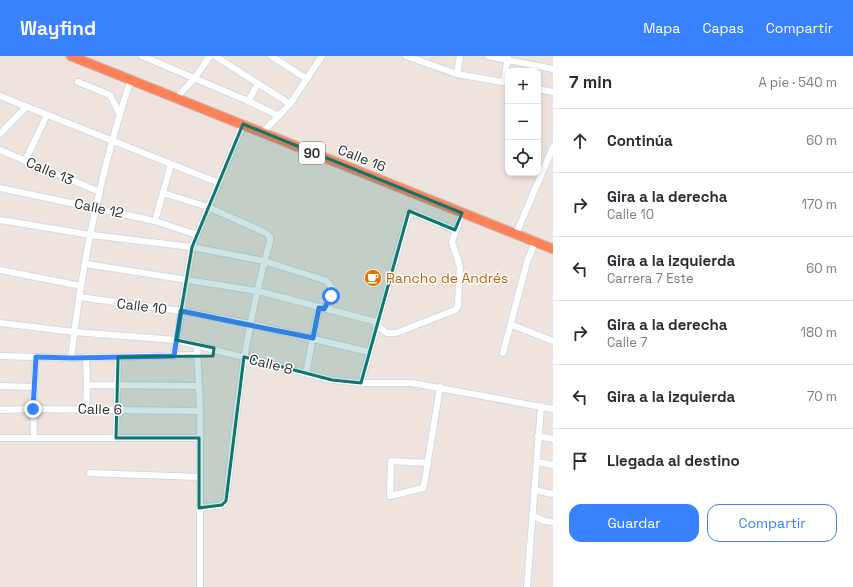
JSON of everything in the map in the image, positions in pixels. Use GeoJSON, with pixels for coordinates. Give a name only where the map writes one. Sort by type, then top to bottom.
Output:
{"type":"FeatureCollection","features":[{"type":"Feature","properties":{"kind":"highway","name":"Calle 16"},"geometry":{"type":"LineString","coordinates":[[71,56],[83,58],[263,132],[458,223],[516,234],[533,246],[553,249]]}},
{"type":"Feature","properties":{"kind":"street"},"geometry":{"type":"LineString","coordinates":[[142,56],[194,79],[248,100],[279,116]]}},
{"type":"Feature","properties":{"kind":"street"},"geometry":{"type":"LineString","coordinates":[[177,97],[194,79],[210,56]]}},
{"type":"Feature","properties":{"kind":"street"},"geometry":{"type":"LineString","coordinates":[[215,56],[290,104]]}},
{"type":"Feature","properties":{"kind":"street"},"geometry":{"type":"LineString","coordinates":[[271,56],[307,80]]}},
{"type":"Feature","properties":{"kind":"street"},"geometry":{"type":"LineString","coordinates":[[263,132],[290,104],[322,56]]}},
{"type":"Feature","properties":{"kind":"street"},"geometry":{"type":"LineString","coordinates":[[406,56],[457,74],[505,83]]}},
{"type":"Feature","properties":{"kind":"street"},"geometry":{"type":"LineString","coordinates":[[457,74],[460,56]]}},
{"type":"Feature","properties":{"kind":"street"},"geometry":{"type":"LineString","coordinates":[[488,56],[508,58],[553,69]]}},
{"type":"Feature","properties":{"kind":"street"},"geometry":{"type":"LineString","coordinates":[[507,68],[508,58]]}},
{"type":"Feature","properties":{"kind":"street"},"geometry":{"type":"LineString","coordinates":[[72,358],[79,298],[96,207],[112,142],[131,79]]}},
{"type":"Feature","properties":{"kind":"street"},"geometry":{"type":"LineString","coordinates":[[78,82],[110,95],[120,115]]}},
{"type":"Feature","properties":{"kind":"street"},"geometry":{"type":"LineString","coordinates":[[248,100],[258,84]]}},
{"type":"Feature","properties":{"kind":"street"},"geometry":{"type":"LineString","coordinates":[[541,90],[553,92]]}},
{"type":"Feature","properties":{"kind":"street"},"geometry":{"type":"LineString","coordinates":[[0,96],[112,142],[218,183]]}},
{"type":"Feature","properties":{"kind":"street"},"geometry":{"type":"LineString","coordinates":[[0,134],[26,107]]}},
{"type":"Feature","properties":{"kind":"street"},"geometry":{"type":"LineString","coordinates":[[25,161],[47,115]]}},
{"type":"Feature","properties":{"kind":"street"},"geometry":{"type":"LineString","coordinates":[[174,356],[192,247],[243,124]]}},
{"type":"Feature","properties":{"kind":"street"},"geometry":{"type":"LineString","coordinates":[[516,234],[553,146]]}},
{"type":"Feature","properties":{"kind":"street","name":"Calle 13"},"geometry":{"type":"LineString","coordinates":[[0,150],[100,192]]}},
{"type":"Feature","properties":{"kind":"street"},"geometry":{"type":"LineString","coordinates":[[155,221],[171,164]]}},
{"type":"Feature","properties":{"kind":"street","name":"Calle 12"},"geometry":{"type":"LineString","coordinates":[[0,188],[96,207],[155,221],[197,235]]}},
{"type":"Feature","properties":{"kind":"street"},"geometry":{"type":"LineString","coordinates":[[163,193],[208,208],[266,233],[270,237],[244,357],[237,400],[226,501],[222,504],[199,511]]}},
{"type":"Feature","properties":{"kind":"street"},"geometry":{"type":"LineString","coordinates":[[86,264],[258,291],[377,324],[387,333],[396,333],[455,310],[458,306],[460,267],[452,244],[458,223],[414,213],[408,215],[377,324],[369,352],[361,383]]}},
{"type":"Feature","properties":{"kind":"street"},"geometry":{"type":"LineString","coordinates":[[0,220],[91,235],[192,247],[264,261],[327,280],[332,288],[331,296],[321,309],[306,373]]}},
{"type":"Feature","properties":{"kind":"street"},"geometry":{"type":"LineString","coordinates":[[503,354],[533,246]]}},
{"type":"Feature","properties":{"kind":"street"},"geometry":{"type":"LineString","coordinates":[[0,270],[81,286]]}},
{"type":"Feature","properties":{"kind":"street","name":"Calle 10"},"geometry":{"type":"LineString","coordinates":[[79,298],[181,311],[250,324],[369,352]]}},
{"type":"Feature","properties":{"kind":"street","name":"Calle 8"},"geometry":{"type":"LineString","coordinates":[[0,323],[74,332],[176,340],[332,380],[361,383],[412,383],[553,409]]}},
{"type":"Feature","properties":{"kind":"street"},"geometry":{"type":"LineString","coordinates":[[512,325],[553,341]]}},
{"type":"Feature","properties":{"kind":"street"},"geometry":{"type":"LineString","coordinates":[[196,344],[200,411],[200,587]]}},
{"type":"Feature","properties":{"kind":"street"},"geometry":{"type":"LineString","coordinates":[[0,356],[72,358],[197,355]]}},
{"type":"Feature","properties":{"kind":"street"},"geometry":{"type":"LineString","coordinates":[[34,438],[33,409],[36,357]]}},
{"type":"Feature","properties":{"kind":"street"},"geometry":{"type":"LineString","coordinates":[[86,357],[86,409]]}},
{"type":"Feature","properties":{"kind":"street"},"geometry":{"type":"LineString","coordinates":[[116,438],[118,357]]}},
{"type":"Feature","properties":{"kind":"street"},"geometry":{"type":"LineString","coordinates":[[87,385],[117,384],[198,386]]}},
{"type":"Feature","properties":{"kind":"street"},"geometry":{"type":"LineString","coordinates":[[0,386],[34,387]]}},
{"type":"Feature","properties":{"kind":"street"},"geometry":{"type":"LineString","coordinates":[[428,463],[391,461],[390,496],[423,490],[428,463],[440,387]]}},
{"type":"Feature","properties":{"kind":"street"},"geometry":{"type":"LineString","coordinates":[[527,587],[540,406]]}},
{"type":"Feature","properties":{"kind":"street","name":"Calle 6"},"geometry":{"type":"LineString","coordinates":[[0,410],[86,409],[200,411]]}},
{"type":"Feature","properties":{"kind":"street"},"geometry":{"type":"LineString","coordinates":[[538,436],[553,439]]}},
{"type":"Feature","properties":{"kind":"street"},"geometry":{"type":"LineString","coordinates":[[0,438],[199,438]]}},
{"type":"Feature","properties":{"kind":"street"},"geometry":{"type":"LineString","coordinates":[[537,462],[553,465]]}},
{"type":"Feature","properties":{"kind":"street"},"geometry":{"type":"LineString","coordinates":[[90,473],[199,477]]}},
{"type":"Feature","properties":{"kind":"street"},"geometry":{"type":"LineString","coordinates":[[534,490],[553,494]]}},
{"type":"Feature","properties":{"kind":"street"},"geometry":{"type":"LineString","coordinates":[[532,515],[544,521],[553,522]]}},
{"type":"Feature","properties":{"kind":"highlighted area"},"geometry":{"type":"Polygon","coordinates":[[[243,124],[462,213],[455,230],[409,211],[361,383],[332,380],[244,357],[226,501],[222,505],[199,508],[199,438],[116,438],[118,357],[213,356],[214,348],[176,340],[192,247],[243,124]]]}},
{"type":"Feature","properties":{"kind":"place","name":"Rancho de Andrés"},"geometry":{"type":"Point","coordinates":[373,278]}},
{"type":"Feature","properties":{"kind":"route"},"geometry":{"type":"LineString","coordinates":[[33,409],[36,357],[72,358],[174,356],[181,311],[313,338],[319,308],[324,309],[331,296]]}}]}
